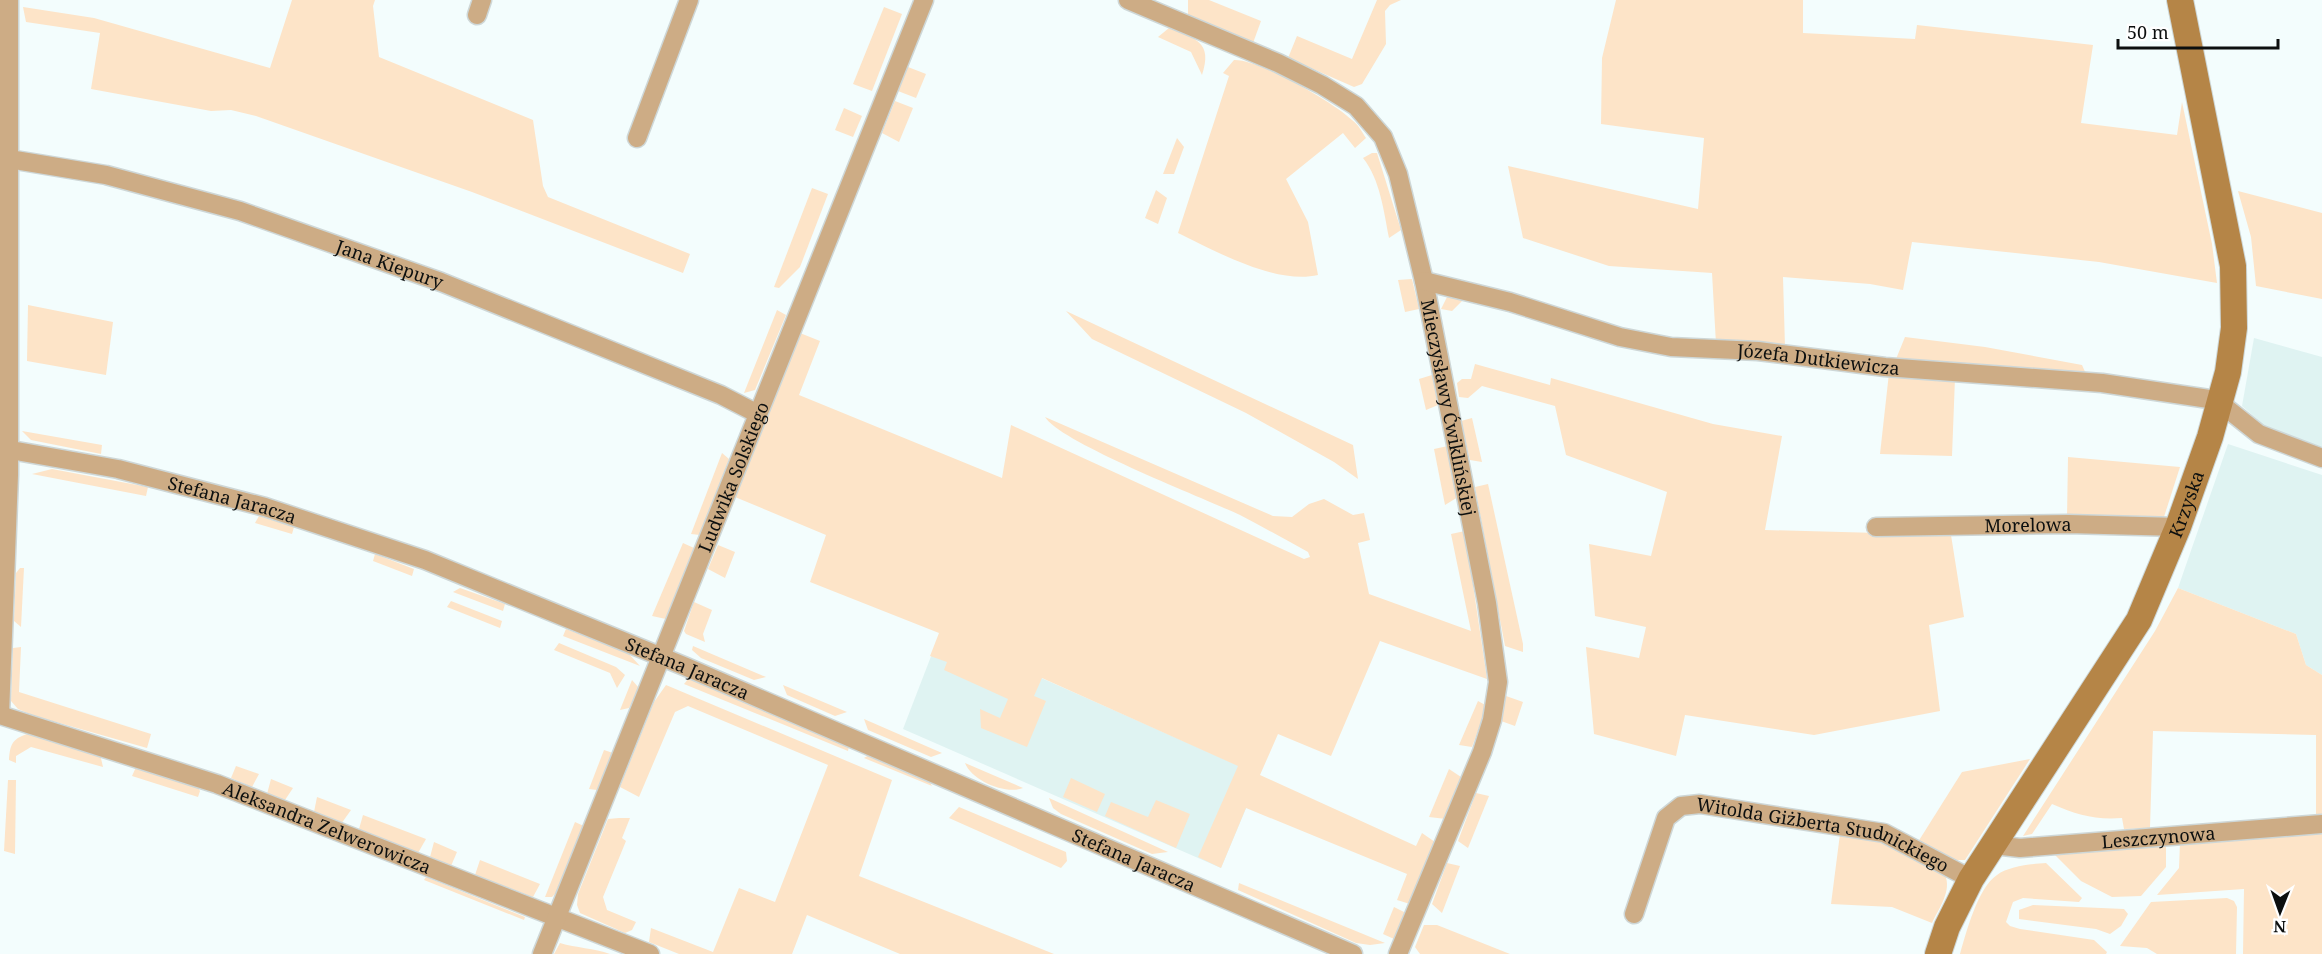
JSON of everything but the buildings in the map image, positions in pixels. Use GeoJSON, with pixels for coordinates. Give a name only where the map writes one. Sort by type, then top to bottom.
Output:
{"type":"FeatureCollection","features":[{"type":"Feature","properties":{"kind":"street"},"geometry":{"type":"LineString","coordinates":[[0,715],[9,159],[9,0]]}},
{"type":"Feature","properties":{"kind":"street"},"geometry":{"type":"LineString","coordinates":[[637,138],[689,0]]}},
{"type":"Feature","properties":{"kind":"street","name":"Ludwika Solskiego"},"geometry":{"type":"LineString","coordinates":[[542,954],[924,0]]}},
{"type":"Feature","properties":{"kind":"street","name":"Mieczysławy Ćwiklińskiej"},"geometry":{"type":"LineString","coordinates":[[1128,0],[1278,63],[1356,106],[1383,138],[1398,174],[1424,281],[1467,494],[1498,682],[1492,720],[1482,752],[1398,954]]}},
{"type":"Feature","properties":{"kind":"street","name":"Krzyska"},"geometry":{"type":"LineString","coordinates":[[1938,954],[1954,912],[1971,879],[2139,620],[2178,527],[2220,403],[2234,338],[2233,266],[2180,0]]}},
{"type":"Feature","properties":{"kind":"street","name":"Jana Kiepury"},"geometry":{"type":"LineString","coordinates":[[9,159],[106,176],[240,211],[441,282],[720,395],[758,414]]}},
{"type":"Feature","properties":{"kind":"street","name":"Józefa Dutkiewicza"},"geometry":{"type":"LineString","coordinates":[[1424,281],[1510,302],[1620,337],[1671,347],[1758,351],[1885,367],[2102,383],[2209,399],[2220,403]]}},
{"type":"Feature","properties":{"kind":"street"},"geometry":{"type":"LineString","coordinates":[[2220,403],[2259,434],[2322,458]]}},
{"type":"Feature","properties":{"kind":"street","name":"Stefana Jaracza"},"geometry":{"type":"LineString","coordinates":[[4,449],[118,469],[265,507],[425,560],[662,657],[1353,954]]}},
{"type":"Feature","properties":{"kind":"street","name":"Morelowa"},"geometry":{"type":"LineString","coordinates":[[1876,527],[2068,524],[2178,527]]}},
{"type":"Feature","properties":{"kind":"street","name":"Aleksandra Zelwerowicza"},"geometry":{"type":"LineString","coordinates":[[0,715],[217,784],[650,954]]}},
{"type":"Feature","properties":{"kind":"street","name":"Witolda Giżberta Studnickiego"},"geometry":{"type":"LineString","coordinates":[[1634,914],[1666,818],[1681,806],[1700,804],[1884,833],[1971,879]]}},
{"type":"Feature","properties":{"kind":"street","name":"Leszczynowa"},"geometry":{"type":"LineString","coordinates":[[1994,845],[2020,848],[2322,824]]}},
{"type":"Feature","properties":{"kind":"shaded area"},"geometry":{"type":"Polygon","coordinates":[[[292,0],[375,0],[373,6],[379,57],[533,120],[543,186],[548,197],[690,254],[683,273],[472,192],[256,116],[231,110],[211,111],[91,89],[100,33],[26,22],[23,7],[94,18],[270,68],[292,0]]]}},
{"type":"Feature","properties":{"kind":"shaded area"},"geometry":{"type":"Polygon","coordinates":[[[1188,0],[1209,0],[1261,21],[1253,43],[1188,15],[1188,0]]]}},
{"type":"Feature","properties":{"kind":"shaded area"},"geometry":{"type":"Polygon","coordinates":[[[1377,0],[1401,0],[1390,5],[1385,11],[1386,44],[1362,84],[1354,87],[1288,58],[1297,36],[1352,59],[1377,0]]]}},
{"type":"Feature","properties":{"kind":"shaded area"},"geometry":{"type":"Polygon","coordinates":[[[1616,0],[1803,0],[1803,33],[1915,39],[1917,25],[2093,45],[2081,123],[2177,135],[2182,102],[2212,244],[2217,283],[2099,262],[1912,242],[1903,290],[1870,284],[1783,277],[1785,347],[1716,344],[1712,273],[1609,266],[1523,238],[1508,166],[1698,209],[1704,138],[1601,124],[1602,58],[1616,0]]]}},
{"type":"Feature","properties":{"kind":"shaded area"},"geometry":{"type":"Polygon","coordinates":[[[884,7],[902,14],[872,91],[853,84],[884,7]]]}},
{"type":"Feature","properties":{"kind":"shaded area"},"geometry":{"type":"Polygon","coordinates":[[[1169,28],[1200,43],[1205,55],[1202,75],[1191,52],[1158,37],[1169,28]]]}},
{"type":"Feature","properties":{"kind":"shaded area"},"geometry":{"type":"Polygon","coordinates":[[[1234,60],[1260,66],[1313,93],[1354,122],[1366,138],[1355,148],[1343,133],[1286,179],[1308,222],[1318,275],[1301,277],[1265,271],[1227,257],[1178,233],[1229,76],[1223,73],[1234,60]]]}},
{"type":"Feature","properties":{"kind":"shaded area"},"geometry":{"type":"Polygon","coordinates":[[[908,67],[926,74],[916,98],[898,91],[908,67]]]}},
{"type":"Feature","properties":{"kind":"shaded area"},"geometry":{"type":"Polygon","coordinates":[[[895,101],[913,108],[899,142],[882,133],[895,101]]]}},
{"type":"Feature","properties":{"kind":"shaded area"},"geometry":{"type":"Polygon","coordinates":[[[844,108],[862,116],[853,137],[835,130],[844,108]]]}},
{"type":"Feature","properties":{"kind":"shaded area"},"geometry":{"type":"Polygon","coordinates":[[[1177,138],[1184,147],[1174,174],[1163,174],[1177,138]]]}},
{"type":"Feature","properties":{"kind":"shaded area"},"geometry":{"type":"Polygon","coordinates":[[[1377,153],[1401,230],[1389,238],[1374,176],[1363,158],[1377,153]]]}},
{"type":"Feature","properties":{"kind":"shaded area"},"geometry":{"type":"Polygon","coordinates":[[[812,188],[828,194],[800,267],[779,288],[774,287],[812,188]]]}},
{"type":"Feature","properties":{"kind":"shaded area"},"geometry":{"type":"Polygon","coordinates":[[[1156,190],[1167,198],[1158,224],[1145,218],[1156,190]]]}},
{"type":"Feature","properties":{"kind":"shaded area"},"geometry":{"type":"Polygon","coordinates":[[[2238,191],[2322,213],[2322,299],[2256,286],[2251,237],[2238,191]]]}},
{"type":"Feature","properties":{"kind":"shaded area"},"geometry":{"type":"Polygon","coordinates":[[[1412,279],[1419,309],[1405,312],[1398,280],[1412,279]]]}},
{"type":"Feature","properties":{"kind":"shaded area"},"geometry":{"type":"Polygon","coordinates":[[[1457,295],[1517,310],[1516,314],[1463,300],[1452,311],[1441,309],[1447,297],[1457,295]]]}},
{"type":"Feature","properties":{"kind":"shaded area"},"geometry":{"type":"Polygon","coordinates":[[[28,305],[113,322],[106,375],[27,361],[28,305]]]}},
{"type":"Feature","properties":{"kind":"shaded area"},"geometry":{"type":"Polygon","coordinates":[[[777,310],[786,315],[755,390],[744,393],[777,310]]]}},
{"type":"Feature","properties":{"kind":"shaded area"},"geometry":{"type":"Polygon","coordinates":[[[1066,311],[1353,445],[1358,479],[1334,462],[1246,413],[1092,339],[1066,311]]]}},
{"type":"Feature","properties":{"kind":"shaded area"},"geometry":{"type":"Polygon","coordinates":[[[800,333],[820,341],[799,395],[1002,478],[1011,425],[1304,559],[1310,557],[1308,552],[1240,515],[1077,441],[1056,428],[1045,417],[1273,516],[1292,517],[1309,504],[1324,499],[1353,515],[1364,513],[1370,540],[1358,543],[1369,594],[1471,631],[1451,534],[1465,531],[1487,679],[1380,641],[1331,756],[1278,734],[1260,775],[1416,846],[1422,833],[1435,842],[1410,904],[1397,900],[1407,874],[1246,808],[1221,868],[1198,857],[1238,766],[1042,678],[1034,696],[1046,701],[1027,747],[981,728],[980,709],[1000,718],[1008,699],[944,670],[947,662],[930,656],[939,633],[810,582],[826,535],[735,497],[800,333]]]}},
{"type":"Feature","properties":{"kind":"shaded area"},"geometry":{"type":"Polygon","coordinates":[[[1905,337],[1985,347],[2082,365],[2086,374],[1896,359],[1905,337]]]}},
{"type":"Feature","properties":{"kind":"shaded area"},"geometry":{"type":"Polygon","coordinates":[[[2254,338],[2322,357],[2322,447],[2266,427],[2242,406],[2254,338]]]}},
{"type":"Feature","properties":{"kind":"shaded area"},"geometry":{"type":"Polygon","coordinates":[[[1475,364],[1550,385],[1551,378],[1713,424],[1782,436],[1765,530],[1951,535],[1964,617],[1929,625],[1940,711],[1814,735],[1685,715],[1676,756],[1594,734],[1586,647],[1639,658],[1646,627],[1595,616],[1589,544],[1651,556],[1667,492],[1566,455],[1555,406],[1482,386],[1468,398],[1459,397],[1457,383],[1462,379],[1471,379],[1475,364]]]}},
{"type":"Feature","properties":{"kind":"shaded area"},"geometry":{"type":"Polygon","coordinates":[[[1889,373],[1955,378],[1952,456],[1880,454],[1889,373]]]}},
{"type":"Feature","properties":{"kind":"shaded area"},"geometry":{"type":"Polygon","coordinates":[[[1432,375],[1438,405],[1426,410],[1419,379],[1432,375]]]}},
{"type":"Feature","properties":{"kind":"shaded area"},"geometry":{"type":"Polygon","coordinates":[[[1472,418],[1482,462],[1470,460],[1461,421],[1472,418]]]}},
{"type":"Feature","properties":{"kind":"shaded area"},"geometry":{"type":"Polygon","coordinates":[[[22,431],[102,445],[101,454],[31,440],[22,431]]]}},
{"type":"Feature","properties":{"kind":"shaded area"},"geometry":{"type":"Polygon","coordinates":[[[2228,444],[2322,475],[2322,675],[2306,665],[2296,634],[2178,588],[2228,444]]]}},
{"type":"Feature","properties":{"kind":"shaded area"},"geometry":{"type":"Polygon","coordinates":[[[1448,446],[1458,497],[1445,505],[1434,449],[1448,446]]]}},
{"type":"Feature","properties":{"kind":"shaded area"},"geometry":{"type":"Polygon","coordinates":[[[722,453],[729,459],[700,535],[691,534],[722,453]]]}},
{"type":"Feature","properties":{"kind":"shaded area"},"geometry":{"type":"Polygon","coordinates":[[[2068,457],[2180,467],[2163,520],[2067,518],[2068,457]]]}},
{"type":"Feature","properties":{"kind":"shaded area"},"geometry":{"type":"Polygon","coordinates":[[[52,469],[148,487],[146,496],[32,474],[52,469]]]}},
{"type":"Feature","properties":{"kind":"shaded area"},"geometry":{"type":"Polygon","coordinates":[[[1488,484],[1523,652],[1505,646],[1475,487],[1488,484]]]}},
{"type":"Feature","properties":{"kind":"shaded area"},"geometry":{"type":"Polygon","coordinates":[[[259,516],[294,527],[292,534],[255,523],[259,516]]]}},
{"type":"Feature","properties":{"kind":"shaded area"},"geometry":{"type":"Polygon","coordinates":[[[683,543],[694,548],[666,619],[652,616],[683,543]]]}},
{"type":"Feature","properties":{"kind":"shaded area"},"geometry":{"type":"Polygon","coordinates":[[[718,545],[735,552],[725,578],[708,569],[718,545]]]}},
{"type":"Feature","properties":{"kind":"shaded area"},"geometry":{"type":"Polygon","coordinates":[[[375,554],[414,569],[412,576],[373,561],[375,554]]]}},
{"type":"Feature","properties":{"kind":"shaded area"},"geometry":{"type":"Polygon","coordinates":[[[20,568],[24,568],[21,627],[14,621],[16,573],[20,568]]]}},
{"type":"Feature","properties":{"kind":"shaded area"},"geometry":{"type":"Polygon","coordinates":[[[460,588],[505,604],[503,611],[453,592],[460,588]]]}},
{"type":"Feature","properties":{"kind":"shaded area"},"geometry":{"type":"Polygon","coordinates":[[[2178,588],[2296,634],[2306,665],[2322,675],[2322,818],[2316,818],[2316,735],[2153,731],[2150,828],[2124,829],[2122,818],[2086,816],[2052,804],[2032,834],[2023,836],[2155,631],[2178,588]]]}},
{"type":"Feature","properties":{"kind":"shaded area"},"geometry":{"type":"Polygon","coordinates":[[[451,601],[502,621],[500,628],[447,607],[451,601]]]}},
{"type":"Feature","properties":{"kind":"shaded area"},"geometry":{"type":"Polygon","coordinates":[[[694,602],[712,610],[703,634],[705,642],[684,631],[694,602]]]}},
{"type":"Feature","properties":{"kind":"shaded area"},"geometry":{"type":"Polygon","coordinates":[[[566,629],[627,652],[640,666],[563,636],[566,629]]]}},
{"type":"Feature","properties":{"kind":"shaded area"},"geometry":{"type":"Polygon","coordinates":[[[940,633],[1260,775],[1221,868],[903,729],[940,633]]]}},
{"type":"Feature","properties":{"kind":"shaded area"},"geometry":{"type":"Polygon","coordinates":[[[559,643],[616,667],[625,675],[617,688],[610,673],[554,650],[559,643]]]}},
{"type":"Feature","properties":{"kind":"shaded area"},"geometry":{"type":"Polygon","coordinates":[[[693,646],[766,677],[754,680],[701,658],[692,650],[693,646]]]}},
{"type":"Feature","properties":{"kind":"shaded area"},"geometry":{"type":"Polygon","coordinates":[[[21,647],[19,692],[151,734],[147,748],[18,709],[11,701],[13,648],[21,647]]]}},
{"type":"Feature","properties":{"kind":"shaded area"},"geometry":{"type":"Polygon","coordinates":[[[689,678],[849,746],[848,751],[684,684],[689,678]]]}},
{"type":"Feature","properties":{"kind":"shaded area"},"geometry":{"type":"Polygon","coordinates":[[[632,680],[639,688],[629,708],[620,710],[632,680]]]}},
{"type":"Feature","properties":{"kind":"shaded area"},"geometry":{"type":"Polygon","coordinates":[[[666,685],[892,780],[859,876],[1054,954],[900,954],[807,915],[792,954],[679,954],[649,942],[651,928],[713,952],[739,888],[775,902],[828,765],[688,706],[675,712],[639,797],[620,787],[654,702],[666,685]]]}},
{"type":"Feature","properties":{"kind":"shaded area"},"geometry":{"type":"Polygon","coordinates":[[[783,685],[847,712],[835,716],[787,695],[783,685]]]}},
{"type":"Feature","properties":{"kind":"shaded area"},"geometry":{"type":"Polygon","coordinates":[[[1506,696],[1523,702],[1515,726],[1501,721],[1506,696]]]}},
{"type":"Feature","properties":{"kind":"shaded area"},"geometry":{"type":"Polygon","coordinates":[[[1478,701],[1487,706],[1472,747],[1459,745],[1478,701]]]}},
{"type":"Feature","properties":{"kind":"shaded area"},"geometry":{"type":"Polygon","coordinates":[[[864,719],[942,753],[931,757],[868,730],[864,719]]]}},
{"type":"Feature","properties":{"kind":"shaded area"},"geometry":{"type":"Polygon","coordinates":[[[27,734],[100,754],[103,767],[31,747],[16,756],[16,763],[9,760],[13,743],[27,734]]]}},
{"type":"Feature","properties":{"kind":"shaded area"},"geometry":{"type":"Polygon","coordinates":[[[604,750],[613,753],[597,790],[589,789],[604,750]]]}},
{"type":"Feature","properties":{"kind":"shaded area"},"geometry":{"type":"Polygon","coordinates":[[[869,755],[929,781],[932,786],[864,758],[869,755]]]}},
{"type":"Feature","properties":{"kind":"shaded area"},"geometry":{"type":"Polygon","coordinates":[[[2030,759],[1965,860],[1951,860],[1918,842],[1962,772],[2030,759]]]}},
{"type":"Feature","properties":{"kind":"shaded area"},"geometry":{"type":"Polygon","coordinates":[[[965,763],[1023,788],[1008,790],[990,785],[969,770],[965,763]]]}},
{"type":"Feature","properties":{"kind":"shaded area"},"geometry":{"type":"Polygon","coordinates":[[[137,765],[196,784],[200,791],[198,797],[132,776],[137,765]]]}},
{"type":"Feature","properties":{"kind":"shaded area"},"geometry":{"type":"Polygon","coordinates":[[[236,766],[259,774],[252,787],[231,778],[236,766]]]}},
{"type":"Feature","properties":{"kind":"shaded area"},"geometry":{"type":"Polygon","coordinates":[[[1449,769],[1461,777],[1446,819],[1429,817],[1449,769]]]}},
{"type":"Feature","properties":{"kind":"shaded area"},"geometry":{"type":"Polygon","coordinates":[[[1071,778],[1105,794],[1097,812],[1063,797],[1071,778]]]}},
{"type":"Feature","properties":{"kind":"shaded area"},"geometry":{"type":"Polygon","coordinates":[[[271,779],[293,788],[285,800],[267,794],[271,779]]]}},
{"type":"Feature","properties":{"kind":"shaded area"},"geometry":{"type":"Polygon","coordinates":[[[8,780],[16,780],[15,854],[4,851],[8,780]]]}},
{"type":"Feature","properties":{"kind":"shaded area"},"geometry":{"type":"Polygon","coordinates":[[[1476,793],[1489,796],[1468,848],[1458,841],[1476,793]]]}},
{"type":"Feature","properties":{"kind":"shaded area"},"geometry":{"type":"Polygon","coordinates":[[[317,797],[351,810],[341,824],[314,812],[317,797]]]}},
{"type":"Feature","properties":{"kind":"shaded area"},"geometry":{"type":"Polygon","coordinates":[[[1049,798],[1168,852],[1152,854],[1061,814],[1053,808],[1049,798]]]}},
{"type":"Feature","properties":{"kind":"shaded area"},"geometry":{"type":"Polygon","coordinates":[[[1156,800],[1190,814],[1176,848],[1105,816],[1111,802],[1148,817],[1156,800]]]}},
{"type":"Feature","properties":{"kind":"shaded area"},"geometry":{"type":"Polygon","coordinates":[[[959,807],[1066,852],[1067,861],[1061,868],[949,818],[959,807]]]}},
{"type":"Feature","properties":{"kind":"shaded area"},"geometry":{"type":"Polygon","coordinates":[[[363,815],[426,839],[418,853],[359,829],[363,815]]]}},
{"type":"Feature","properties":{"kind":"shaded area"},"geometry":{"type":"Polygon","coordinates":[[[630,818],[622,838],[626,841],[603,897],[607,910],[636,922],[632,930],[625,933],[580,913],[577,905],[578,894],[608,819],[630,818]]]}},
{"type":"Feature","properties":{"kind":"shaded area"},"geometry":{"type":"Polygon","coordinates":[[[575,822],[586,827],[560,889],[552,897],[545,897],[575,822]]]}},
{"type":"Feature","properties":{"kind":"shaded area"},"geometry":{"type":"Polygon","coordinates":[[[2322,830],[2322,954],[2243,954],[2244,889],[2157,895],[2179,868],[2180,843],[2322,830]]]}},
{"type":"Feature","properties":{"kind":"shaded area"},"geometry":{"type":"Polygon","coordinates":[[[1840,834],[1881,842],[1945,875],[1946,893],[1932,923],[1892,907],[1831,904],[1840,834]]]}},
{"type":"Feature","properties":{"kind":"shaded area"},"geometry":{"type":"Polygon","coordinates":[[[434,842],[457,852],[451,866],[430,857],[434,842]]]}},
{"type":"Feature","properties":{"kind":"shaded area"},"geometry":{"type":"Polygon","coordinates":[[[2166,844],[2166,867],[2141,896],[2112,897],[2081,881],[2054,854],[2166,844]]]}},
{"type":"Feature","properties":{"kind":"shaded area"},"geometry":{"type":"Polygon","coordinates":[[[480,860],[540,884],[533,897],[475,875],[480,860]]]}},
{"type":"Feature","properties":{"kind":"shaded area"},"geometry":{"type":"Polygon","coordinates":[[[1447,863],[1460,866],[1442,913],[1432,904],[1447,863]]]}},
{"type":"Feature","properties":{"kind":"shaded area"},"geometry":{"type":"Polygon","coordinates":[[[2046,863],[2082,898],[2079,902],[2023,898],[2013,902],[2006,922],[2020,929],[2094,940],[2107,952],[2106,954],[1960,954],[1974,911],[1990,881],[2008,869],[2046,863]]]}},
{"type":"Feature","properties":{"kind":"shaded area"},"geometry":{"type":"Polygon","coordinates":[[[426,877],[525,917],[524,920],[424,880],[426,877]]]}},
{"type":"Feature","properties":{"kind":"shaded area"},"geometry":{"type":"Polygon","coordinates":[[[1239,883],[1385,943],[1370,945],[1356,943],[1238,890],[1239,883]]]}},
{"type":"Feature","properties":{"kind":"shaded area"},"geometry":{"type":"Polygon","coordinates":[[[2227,898],[2234,901],[2237,907],[2236,954],[2157,954],[2147,948],[2120,946],[2151,902],[2227,898]]]}},
{"type":"Feature","properties":{"kind":"shaded area"},"geometry":{"type":"Polygon","coordinates":[[[2033,905],[2124,909],[2128,914],[2121,926],[2110,934],[2096,929],[2019,919],[2019,910],[2033,905]]]}},
{"type":"Feature","properties":{"kind":"shaded area"},"geometry":{"type":"Polygon","coordinates":[[[1394,907],[1406,913],[1394,939],[1383,934],[1394,907]]]}},
{"type":"Feature","properties":{"kind":"shaded area"},"geometry":{"type":"Polygon","coordinates":[[[1424,925],[1437,925],[1510,954],[1420,954],[1415,947],[1424,925]]]}},
{"type":"Feature","properties":{"kind":"shaded area"},"geometry":{"type":"Polygon","coordinates":[[[560,943],[598,950],[610,954],[554,954],[560,943]]]}}]}
